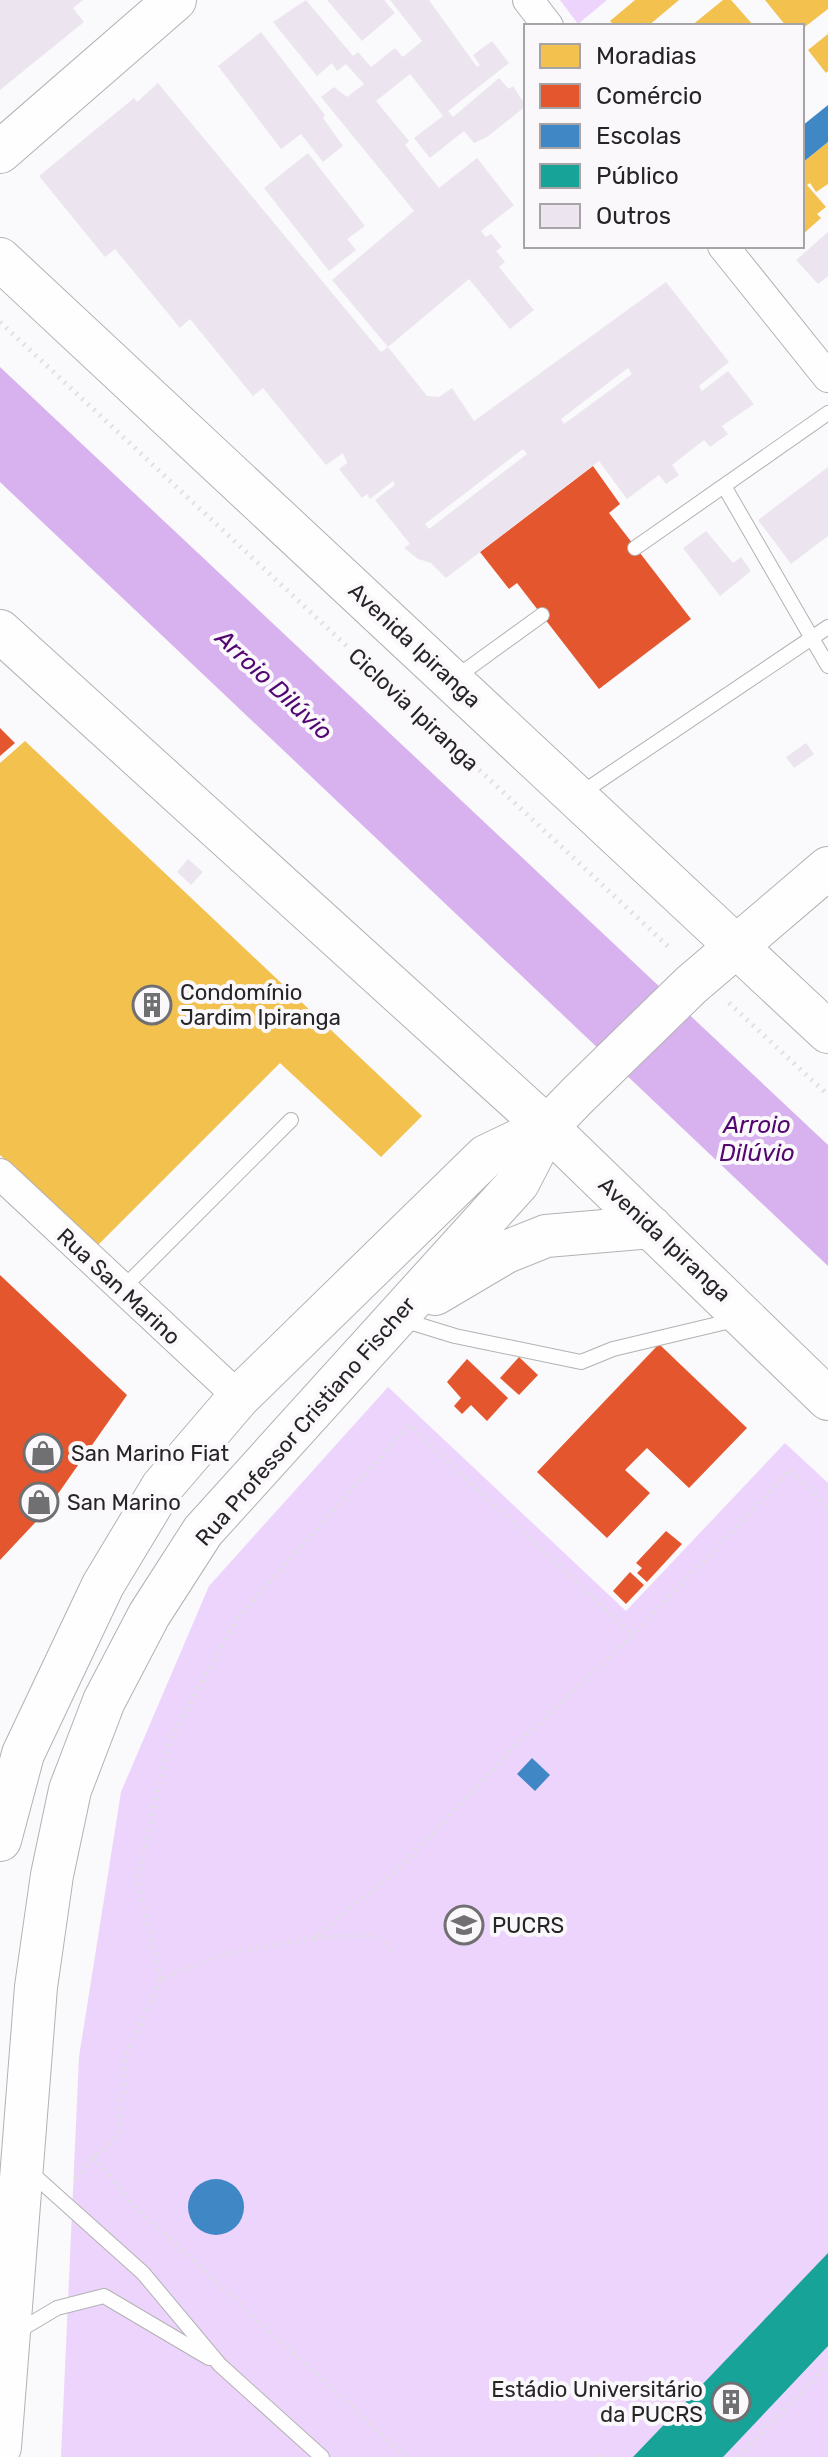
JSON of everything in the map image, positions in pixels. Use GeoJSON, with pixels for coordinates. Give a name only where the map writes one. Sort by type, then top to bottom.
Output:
{"type":"FeatureCollection","features":[{"type":"Feature","properties":{"kind":"main road"},"geometry":{"type":"LineString","coordinates":[[0,152],[175,0]]}},
{"type":"Feature","properties":{"kind":"main road","name":"Avenida Ipiranga"},"geometry":{"type":"LineString","coordinates":[[0,259],[828,1032]]}},
{"type":"Feature","properties":{"kind":"main road","name":"Avenida Ipiranga"},"geometry":{"type":"LineString","coordinates":[[0,631],[547,1127],[747,1317],[828,1399]]}},
{"type":"Feature","properties":{"kind":"main road","name":"Rua Professor Cristiano Fischer"},"geometry":{"type":"LineString","coordinates":[[0,2447],[4,2337],[36,1987],[52,1875],[70,1790],[104,1701],[149,1615],[203,1531],[518,1183],[547,1127],[696,981],[828,868]]}},
{"type":"Feature","properties":{"kind":"main road","name":"Rua Professor Cristiano Fischer"},"geometry":{"type":"LineString","coordinates":[[0,1840],[12,1743],[162,1487],[239,1397],[486,1156],[547,1127]]}},
{"type":"Feature","properties":{"kind":"main road"},"geometry":{"type":"LineString","coordinates":[[396,1317],[506,1252],[546,1236],[651,1227]]}},
{"type":"Feature","properties":{"kind":"main road"},"geometry":{"type":"LineString","coordinates":[[70,1790],[103,1585]]}},
{"type":"Feature","properties":{"kind":"street"},"geometry":{"type":"LineString","coordinates":[[528,0],[546,24]]}},
{"type":"Feature","properties":{"kind":"street"},"geometry":{"type":"LineString","coordinates":[[725,248],[828,377]]}},
{"type":"Feature","properties":{"kind":"street","name":"Rua San Marino"},"geometry":{"type":"LineString","coordinates":[[0,1174],[239,1397]]}},
{"type":"Feature","properties":{"kind":"lane"},"geometry":{"type":"LineString","coordinates":[[635,548],[828,413]]}},
{"type":"Feature","properties":{"kind":"lane"},"geometry":{"type":"LineString","coordinates":[[724,486],[828,666]]}},
{"type":"Feature","properties":{"kind":"lane"},"geometry":{"type":"LineString","coordinates":[[453,680],[542,615]]}},
{"type":"Feature","properties":{"kind":"lane"},"geometry":{"type":"LineString","coordinates":[[577,795],[828,627]]}},
{"type":"Feature","properties":{"kind":"lane"},"geometry":{"type":"LineString","coordinates":[[122,1289],[291,1120]]}},
{"type":"Feature","properties":{"kind":"lane"},"geometry":{"type":"LineString","coordinates":[[396,1317],[455,1336],[581,1362],[613,1349],[747,1317]]}},
{"type":"Feature","properties":{"kind":"lane"},"geometry":{"type":"LineString","coordinates":[[22,2165],[143,2273],[220,2365],[322,2457]]}},
{"type":"Feature","properties":{"kind":"lane"},"geometry":{"type":"LineString","coordinates":[[4,2337],[57,2308],[104,2296],[220,2365]]}},
{"type":"Feature","properties":{"kind":"path","name":"Ciclovia Ipiranga"},"geometry":{"type":"LineString","coordinates":[[0,322],[696,981],[828,1095]]}},
{"type":"Feature","properties":{"kind":"path"},"geometry":{"type":"LineString","coordinates":[[59,2200],[94,2156],[119,2136],[125,2057],[161,1979],[137,1880],[170,1739],[238,1618],[409,1425],[633,1635]]}},
{"type":"Feature","properties":{"kind":"path"},"geometry":{"type":"LineString","coordinates":[[314,1938],[397,1870],[521,1740],[633,1635],[790,1470],[828,1506]]}},
{"type":"Feature","properties":{"kind":"path"},"geometry":{"type":"LineString","coordinates":[[161,1979],[224,1954],[314,1938],[374,1935],[393,1951]]}},
{"type":"Feature","properties":{"kind":"path"},"geometry":{"type":"LineString","coordinates":[[94,2156],[133,2205],[406,2457]]}},
{"type":"Feature","properties":{"kind":"path"},"geometry":{"type":"LineString","coordinates":[[739,2457],[828,2364]]}},
{"type":"Feature","properties":{"kind":"path"},"geometry":{"type":"LineString","coordinates":[[746,2450],[753,2457]]}},
{"type":"Feature","properties":{"kind":"shaded area"},"geometry":{"type":"Polygon","coordinates":[[[560,0],[607,0],[578,24],[560,0]]]}},
{"type":"Feature","properties":{"kind":"shaded area","name":"PUCRS"},"geometry":{"type":"Polygon","coordinates":[[[388,1387],[626,1611],[785,1443],[828,1483],[828,2457],[61,2457],[79,2057],[121,1792],[209,1586],[388,1387]]]}},
{"type":"Feature","properties":{"kind":"water","name":"Arroio Dilúvio"},"geometry":{"type":"Polygon","coordinates":[[[0,367],[828,1145],[828,1266],[0,482],[0,367]]]}},
{"type":"Feature","properties":{"kind":"building: Moradias"},"geometry":{"type":"Polygon","coordinates":[[[635,0],[679,0],[650,24],[613,24],[610,21],[635,0]]]}},
{"type":"Feature","properties":{"kind":"building: Moradias"},"geometry":{"type":"Polygon","coordinates":[[[723,0],[731,0],[752,24],[693,24],[723,0]]]}},
{"type":"Feature","properties":{"kind":"building: Moradias"},"geometry":{"type":"Polygon","coordinates":[[[765,0],[828,0],[828,9],[804,27],[804,24],[784,24],[765,0]]]}},
{"type":"Feature","properties":{"kind":"building: Moradias"},"geometry":{"type":"Polygon","coordinates":[[[828,34],[828,71],[826,73],[808,50],[828,34]]]}},
{"type":"Feature","properties":{"kind":"building: Moradias"},"geometry":{"type":"Polygon","coordinates":[[[828,142],[828,184],[816,192],[810,183],[807,185],[826,207],[817,214],[821,218],[804,233],[804,161],[828,142]]]}},
{"type":"Feature","properties":{"kind":"building: Moradias","name":"Condomínio Jardim Ipiranga"},"geometry":{"type":"Polygon","coordinates":[[[25,741],[422,1116],[381,1157],[280,1063],[97,1246],[0,1155],[0,763],[25,741]]]}},
{"type":"Feature","properties":{"kind":"building: Comércio"},"geometry":{"type":"Polygon","coordinates":[[[593,466],[620,504],[609,513],[691,619],[599,689],[517,583],[509,589],[480,552],[593,466]]]}},
{"type":"Feature","properties":{"kind":"building: Comércio"},"geometry":{"type":"Polygon","coordinates":[[[0,728],[15,743],[0,756],[0,728]]]}},
{"type":"Feature","properties":{"kind":"building: Comércio","name":"San Marino Fiat"},"geometry":{"type":"Polygon","coordinates":[[[0,1275],[127,1395],[46,1511],[0,1560],[0,1275]]]}},
{"type":"Feature","properties":{"kind":"building: Comércio"},"geometry":{"type":"Polygon","coordinates":[[[659,1344],[747,1428],[689,1488],[647,1448],[625,1470],[650,1493],[607,1538],[537,1472],[659,1344]]]}},
{"type":"Feature","properties":{"kind":"building: Comércio"},"geometry":{"type":"Polygon","coordinates":[[[519,1357],[538,1375],[519,1395],[500,1378],[519,1357]]]}},
{"type":"Feature","properties":{"kind":"building: Comércio"},"geometry":{"type":"Polygon","coordinates":[[[467,1359],[508,1398],[487,1421],[471,1405],[462,1414],[454,1406],[461,1398],[447,1382],[467,1359]]]}},
{"type":"Feature","properties":{"kind":"building: Comércio"},"geometry":{"type":"Polygon","coordinates":[[[666,1531],[682,1544],[647,1582],[637,1573],[642,1568],[636,1563],[666,1531]]]}},
{"type":"Feature","properties":{"kind":"building: Comércio"},"geometry":{"type":"Polygon","coordinates":[[[630,1572],[644,1585],[626,1604],[613,1591],[630,1572]]]}},
{"type":"Feature","properties":{"kind":"building: Escolas"},"geometry":{"type":"Polygon","coordinates":[[[828,105],[828,142],[804,161],[804,124],[828,105]]]}},
{"type":"Feature","properties":{"kind":"building: Escolas"},"geometry":{"type":"Polygon","coordinates":[[[532,1758],[550,1775],[535,1791],[517,1774],[532,1758]]]}},
{"type":"Feature","properties":{"kind":"building: Escolas"},"geometry":{"type":"Polygon","coordinates":[[[216,2179],[235,2188],[244,2207],[235,2226],[216,2235],[197,2226],[188,2207],[197,2188],[216,2179]]]}},
{"type":"Feature","properties":{"kind":"building: Público","name":"Estádio Universitário da PUCRS"},"geometry":{"type":"Polygon","coordinates":[[[828,2253],[828,2346],[723,2457],[633,2457],[828,2253]]]}},
{"type":"Feature","properties":{"kind":"building: Outros"},"geometry":{"type":"Polygon","coordinates":[[[0,0],[83,0],[73,8],[84,22],[0,90],[0,0]]]}},
{"type":"Feature","properties":{"kind":"building: Outros"},"geometry":{"type":"Polygon","coordinates":[[[306,0],[353,56],[358,52],[371,67],[395,48],[403,57],[422,41],[390,0],[429,0],[477,67],[480,65],[473,55],[492,41],[509,63],[448,111],[453,117],[499,78],[509,89],[513,86],[524,108],[487,137],[474,143],[464,131],[430,158],[414,138],[443,116],[410,74],[376,101],[409,141],[405,145],[439,188],[477,158],[514,205],[481,231],[486,237],[491,234],[502,247],[496,251],[505,262],[499,267],[534,310],[510,329],[469,279],[388,347],[332,280],[414,211],[321,97],[334,87],[347,97],[364,84],[346,64],[337,71],[332,63],[317,76],[273,22],[306,0]]]}},
{"type":"Feature","properties":{"kind":"building: Outros"},"geometry":{"type":"Polygon","coordinates":[[[327,0],[384,0],[395,13],[362,41],[327,0]]]}},
{"type":"Feature","properties":{"kind":"building: Outros"},"geometry":{"type":"Polygon","coordinates":[[[261,32],[325,115],[323,118],[343,146],[323,162],[301,134],[281,149],[218,66],[261,32]]]}},
{"type":"Feature","properties":{"kind":"building: Outros"},"geometry":{"type":"Polygon","coordinates":[[[158,83],[381,352],[388,347],[427,396],[439,397],[452,388],[474,421],[666,282],[729,362],[699,386],[702,391],[728,371],[754,404],[722,426],[728,434],[710,447],[704,440],[672,465],[679,475],[666,484],[659,475],[627,499],[599,461],[446,578],[431,563],[418,559],[404,548],[410,544],[375,500],[395,485],[393,481],[370,499],[367,494],[362,498],[339,469],[347,463],[343,453],[326,465],[263,388],[253,396],[190,319],[180,328],[115,249],[105,257],[39,176],[134,98],[137,102],[158,83]],[[628,368],[561,419],[564,424],[632,374],[628,368]],[[523,449],[425,524],[429,529],[527,454],[523,449]]]}},
{"type":"Feature","properties":{"kind":"building: Outros"},"geometry":{"type":"Polygon","coordinates":[[[308,153],[365,226],[347,239],[356,250],[329,271],[264,188],[308,153]]]}},
{"type":"Feature","properties":{"kind":"building: Outros"},"geometry":{"type":"Polygon","coordinates":[[[828,232],[828,276],[818,284],[796,260],[828,232]]]}},
{"type":"Feature","properties":{"kind":"building: Outros"},"geometry":{"type":"Polygon","coordinates":[[[828,467],[828,536],[791,564],[758,520],[828,467]]]}},
{"type":"Feature","properties":{"kind":"building: Outros"},"geometry":{"type":"Polygon","coordinates":[[[706,531],[733,563],[741,557],[751,571],[720,596],[683,548],[706,531]]]}},
{"type":"Feature","properties":{"kind":"building: Outros"},"geometry":{"type":"Polygon","coordinates":[[[806,743],[814,754],[794,768],[786,757],[806,743]]]}},
{"type":"Feature","properties":{"kind":"building: Outros"},"geometry":{"type":"Polygon","coordinates":[[[188,859],[203,872],[191,885],[177,872],[188,859]]]}},
{"type":"Feature","properties":{"kind":"place","name":"Condomínio Jardim Ipiranga"},"geometry":{"type":"Point","coordinates":[152,1005]}},
{"type":"Feature","properties":{"kind":"place","name":"San Marino Fiat"},"geometry":{"type":"Point","coordinates":[43,1453]}},
{"type":"Feature","properties":{"kind":"place","name":"San Marino"},"geometry":{"type":"Point","coordinates":[39,1502]}},
{"type":"Feature","properties":{"kind":"place","name":"PUCRS"},"geometry":{"type":"Point","coordinates":[464,1925]}},
{"type":"Feature","properties":{"kind":"place","name":"Estádio Universitário da PUCRS"},"geometry":{"type":"Point","coordinates":[731,2402]}}]}
